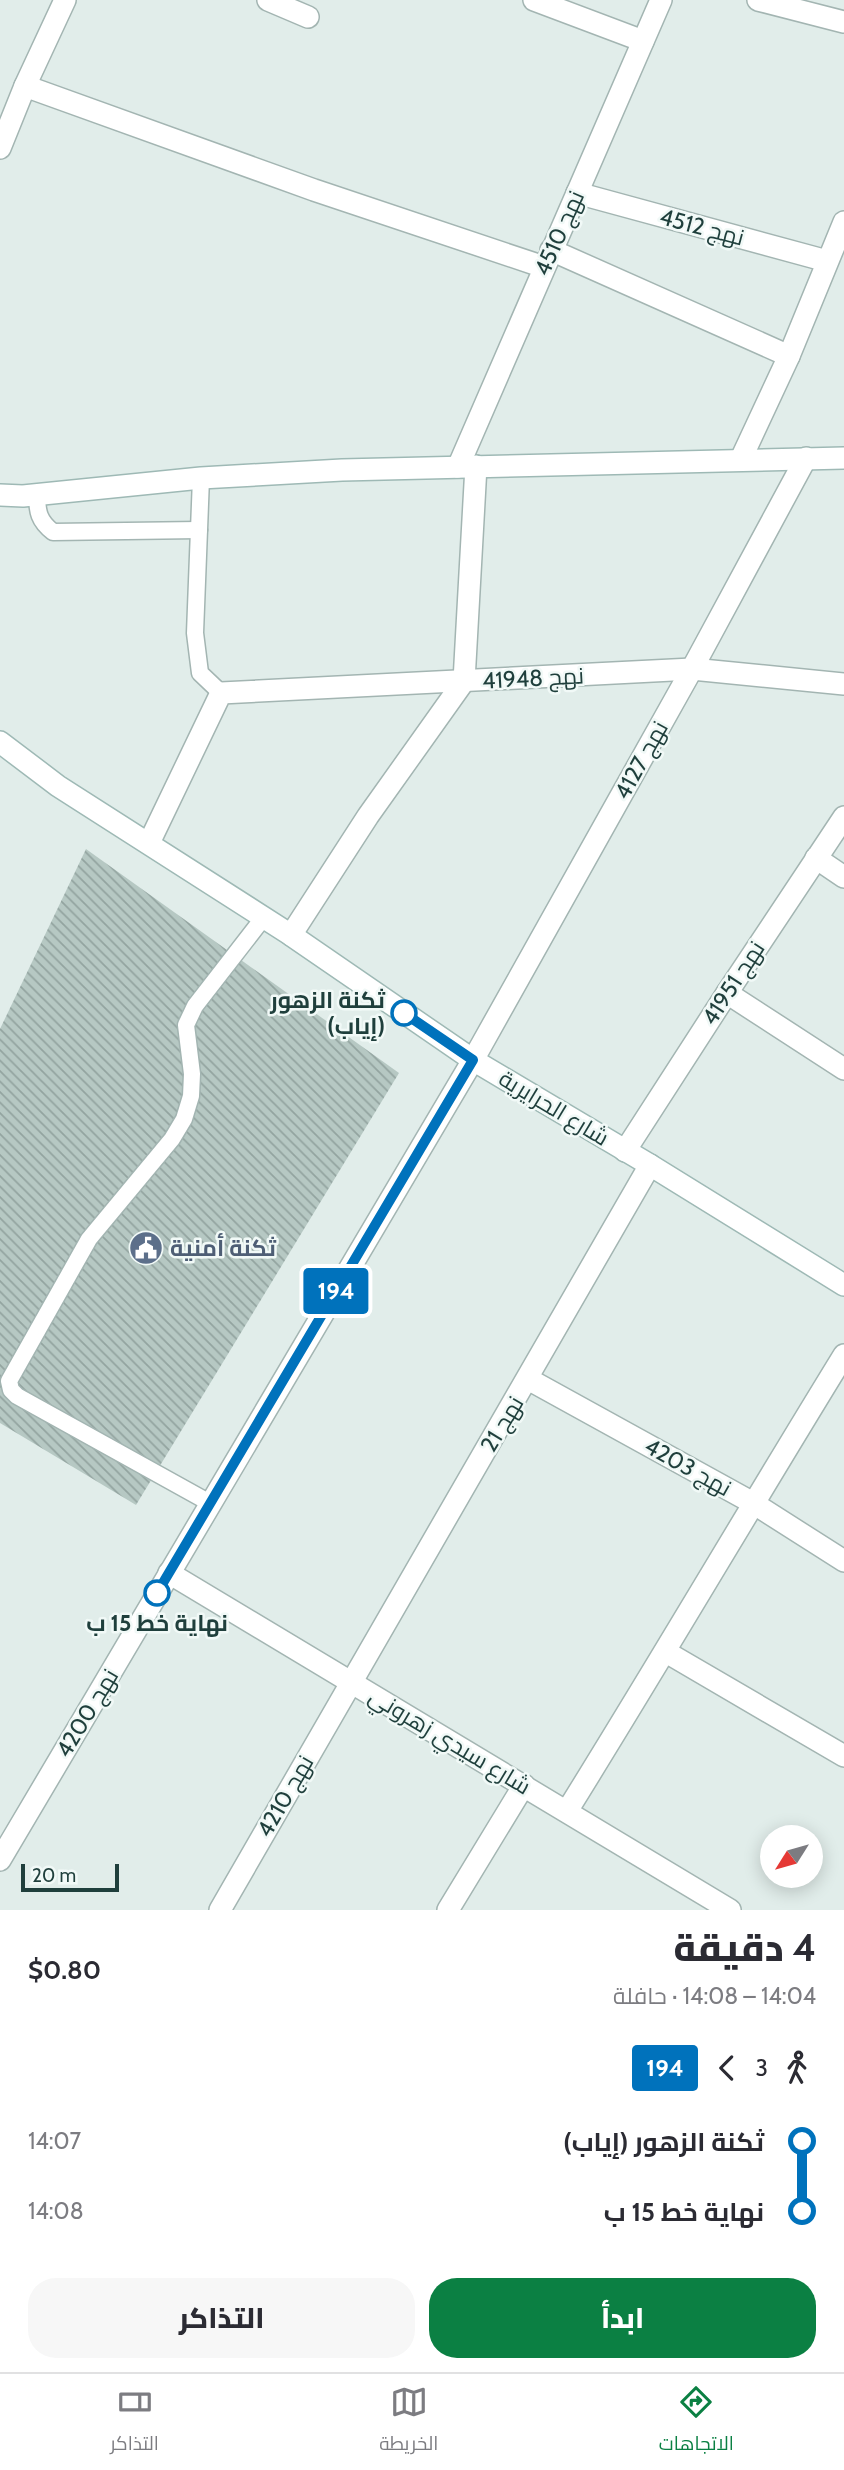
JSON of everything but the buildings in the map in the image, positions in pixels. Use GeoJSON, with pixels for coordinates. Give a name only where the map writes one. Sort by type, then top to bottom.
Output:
{"type":"FeatureCollection","features":[{"type":"Feature","properties":{"kind":"street"},"geometry":{"type":"LineString","coordinates":[[0,148],[65,0]]}},
{"type":"Feature","properties":{"kind":"street"},"geometry":{"type":"LineString","coordinates":[[268,0],[308,18]]}},
{"type":"Feature","properties":{"kind":"street"},"geometry":{"type":"LineString","coordinates":[[534,0],[643,41]]}},
{"type":"Feature","properties":{"kind":"street","name":"نهج 4510"},"geometry":{"type":"LineString","coordinates":[[467,466],[547,258],[661,0]]}},
{"type":"Feature","properties":{"kind":"street"},"geometry":{"type":"LineString","coordinates":[[758,0],[844,22]]}},
{"type":"Feature","properties":{"kind":"street"},"geometry":{"type":"LineString","coordinates":[[25,86],[314,190],[547,258],[789,356]]}},
{"type":"Feature","properties":{"kind":"street","name":"نهج 4512"},"geometry":{"type":"LineString","coordinates":[[577,193],[827,261]]}},
{"type":"Feature","properties":{"kind":"street"},"geometry":{"type":"LineString","coordinates":[[741,459],[789,356],[844,222]]}},
{"type":"Feature","properties":{"kind":"street","name":"نهج 4127"},"geometry":{"type":"LineString","coordinates":[[473,1060],[692,669],[806,458]]}},
{"type":"Feature","properties":{"kind":"street"},"geometry":{"type":"LineString","coordinates":[[0,495],[30,495],[201,478],[342,470],[844,458]]}},
{"type":"Feature","properties":{"kind":"street"},"geometry":{"type":"LineString","coordinates":[[291,935],[368,816],[464,681],[467,466]]}},
{"type":"Feature","properties":{"kind":"street"},"geometry":{"type":"LineString","coordinates":[[0,505],[30,495]]}},
{"type":"Feature","properties":{"kind":"street","name":"نهج 41948"},"geometry":{"type":"LineString","coordinates":[[222,692],[692,669],[844,684]]}},
{"type":"Feature","properties":{"kind":"street"},"geometry":{"type":"LineString","coordinates":[[149,844],[222,692]]}},
{"type":"Feature","properties":{"kind":"street","name":"شارع الحرايرية"},"geometry":{"type":"LineString","coordinates":[[0,742],[58,786],[264,917],[473,1060],[844,1285]]}},
{"type":"Feature","properties":{"kind":"street","name":"شارع الحرايرية"},"geometry":{"type":"LineString","coordinates":[[0,757],[58,786]]}},
{"type":"Feature","properties":{"kind":"street","name":"نهج 41951"},"geometry":{"type":"LineString","coordinates":[[625,1151],[726,993],[844,817]]}},
{"type":"Feature","properties":{"kind":"street"},"geometry":{"type":"LineString","coordinates":[[816,858],[844,877]]}},
{"type":"Feature","properties":{"kind":"street"},"geometry":{"type":"LineString","coordinates":[[726,993],[844,1069]]}},
{"type":"Feature","properties":{"kind":"street","name":"نهج 4200"},"geometry":{"type":"LineString","coordinates":[[0,1860],[473,1060]]}},
{"type":"Feature","properties":{"kind":"street","name":"نهج 21"},"geometry":{"type":"LineString","coordinates":[[350,1681],[650,1165]]}},
{"type":"Feature","properties":{"kind":"street"},"geometry":{"type":"LineString","coordinates":[[567,1811],[844,1355]]}},
{"type":"Feature","properties":{"kind":"street","name":"نهج 4203"},"geometry":{"type":"LineString","coordinates":[[528,1379],[753,1503],[844,1561]]}},
{"type":"Feature","properties":{"kind":"street","name":"شارع سيدي زهروني"},"geometry":{"type":"LineString","coordinates":[[169,1573],[730,1910]]}},
{"type":"Feature","properties":{"kind":"street"},"geometry":{"type":"LineString","coordinates":[[666,1652],[844,1756]]}},
{"type":"Feature","properties":{"kind":"street","name":"نهج 4210"},"geometry":{"type":"LineString","coordinates":[[220,1910],[350,1681]]}},
{"type":"Feature","properties":{"kind":"street"},"geometry":{"type":"LineString","coordinates":[[448,1910],[524,1785]]}},
{"type":"Feature","properties":{"kind":"lane"},"geometry":{"type":"LineString","coordinates":[[201,478],[195,633],[200,673],[222,692]]}},
{"type":"Feature","properties":{"kind":"lane"},"geometry":{"type":"LineString","coordinates":[[30,495],[42,523],[53,532],[199,530]]}},
{"type":"Feature","properties":{"kind":"lane"},"geometry":{"type":"LineString","coordinates":[[210,1503],[17,1396],[11,1390],[9,1381],[89,1239],[178,1129],[191,1096],[192,1074],[187,1025],[191,1015],[195,1006],[264,917]]}},
{"type":"Feature","properties":{"kind":"bus line","name":"194"},"geometry":{"type":"LineString","coordinates":[[157,1593],[473,1060],[404,1013]]}},
{"type":"Feature","properties":{"kind":"place","name":"ثكنة الزهور (إياب)"},"geometry":{"type":"Point","coordinates":[404,1013]}},
{"type":"Feature","properties":{"kind":"place","name":"ثكنة أمنية"},"geometry":{"type":"Point","coordinates":[146,1248]}},
{"type":"Feature","properties":{"kind":"place","name":"نهاية خط 15 ب"},"geometry":{"type":"Point","coordinates":[157,1593]}}]}
